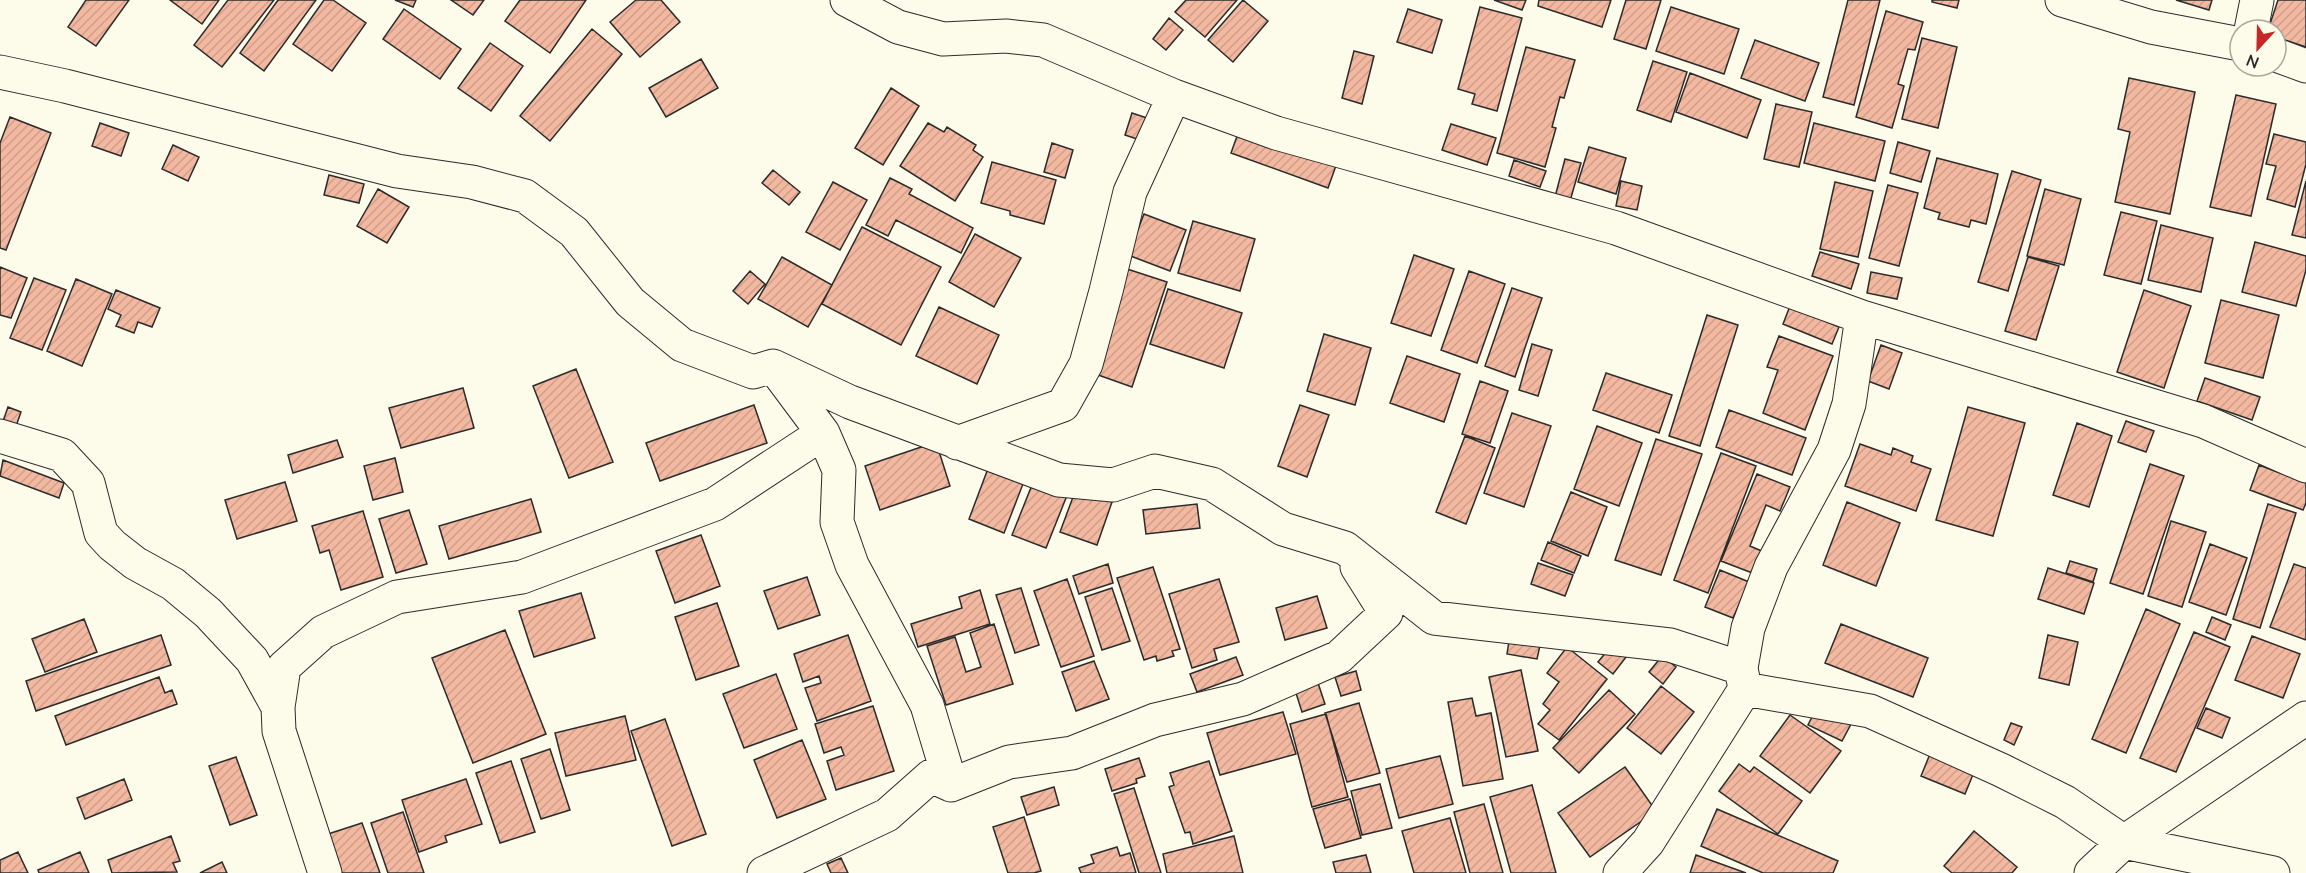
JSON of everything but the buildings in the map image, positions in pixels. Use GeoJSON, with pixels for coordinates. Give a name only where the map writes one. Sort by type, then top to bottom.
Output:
{"type":"FeatureCollection","features":[{"type":"Feature","properties":{"kind":"street"},"geometry":{"type":"LineString","coordinates":[[847,0],[898,27],[943,39],[1006,36],[1043,40],[1174,96],[1276,132],[1616,228],[1862,317],[2203,421],[2306,466]]}},
{"type":"Feature","properties":{"kind":"street"},"geometry":{"type":"LineString","coordinates":[[2062,0],[2151,27],[2228,42]]}},
{"type":"Feature","properties":{"kind":"street"},"geometry":{"type":"LineString","coordinates":[[2253,18],[2257,0]]}},
{"type":"Feature","properties":{"kind":"street"},"geometry":{"type":"LineString","coordinates":[[2288,60],[2306,66]]}},
{"type":"Feature","properties":{"kind":"street"},"geometry":{"type":"LineString","coordinates":[[0,72],[76,89],[397,171],[472,182],[525,196],[574,232],[630,302],[682,345],[753,372],[773,366],[850,402],[1059,480],[1113,485],[1155,471],[1212,484],[1283,529],[1345,548],[1434,618]]}},
{"type":"Feature","properties":{"kind":"street"},"geometry":{"type":"LineString","coordinates":[[957,443],[1063,405],[1086,364],[1130,192],[1174,96]]}},
{"type":"Feature","properties":{"kind":"street"},"geometry":{"type":"LineString","coordinates":[[1620,873],[1648,842],[1743,678],[1748,628],[1771,567],[1834,450],[1849,404],[1862,317]]}},
{"type":"Feature","properties":{"kind":"street"},"geometry":{"type":"LineString","coordinates":[[773,366],[823,433],[839,470],[837,522],[852,566],[927,705],[951,785]]}},
{"type":"Feature","properties":{"kind":"street"},"geometry":{"type":"LineString","coordinates":[[325,873],[279,732],[278,707],[284,667],[323,632],[397,597],[522,577],[715,504],[823,433]]}},
{"type":"Feature","properties":{"kind":"street"},"geometry":{"type":"LineString","coordinates":[[0,436],[62,455],[88,483],[101,533],[135,563],[173,584],[208,613],[252,660],[278,707]]}},
{"type":"Feature","properties":{"kind":"street"},"geometry":{"type":"LineString","coordinates":[[1345,548],[1386,613]]}},
{"type":"Feature","properties":{"kind":"street"},"geometry":{"type":"LineString","coordinates":[[764,873],[887,815],[931,776],[951,785],[1009,762],[1072,753],[1155,720],[1243,699],[1339,657],[1386,613],[1670,645],[1743,678],[1870,711],[2001,770],[2065,802],[2124,842],[2273,873]]}},
{"type":"Feature","properties":{"kind":"street"},"geometry":{"type":"LineString","coordinates":[[2091,873],[2124,842],[2306,718]]}}]}
